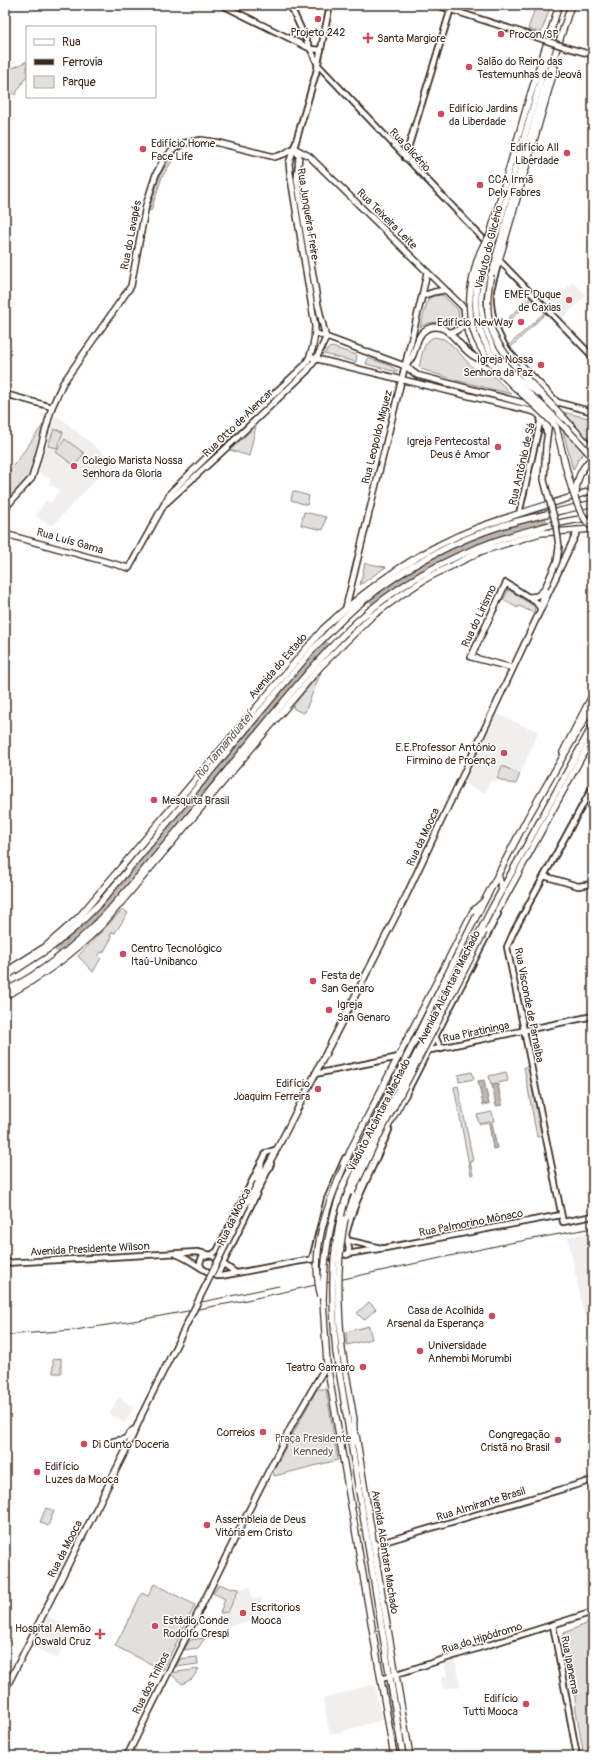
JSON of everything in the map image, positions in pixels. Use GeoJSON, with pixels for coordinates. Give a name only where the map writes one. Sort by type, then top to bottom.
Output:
{"type":"FeatureCollection","features":[{"type":"Feature","properties":{"kind":"main road","name":"Viaduto do Glicério"},"geometry":{"type":"LineString","coordinates":[[559,5],[529,99],[478,280],[476,296],[478,325],[489,352],[505,371],[546,409],[593,458]]}},
{"type":"Feature","properties":{"kind":"main road"},"geometry":{"type":"LineString","coordinates":[[490,246],[498,228],[571,5]]}},
{"type":"Feature","properties":{"kind":"main road"},"geometry":{"type":"LineString","coordinates":[[499,260],[544,88],[553,38],[551,28]]}},
{"type":"Feature","properties":{"kind":"main road","name":"Viaduto do Glicério"},"geometry":{"type":"LineString","coordinates":[[544,88],[497,251],[487,298],[487,312],[490,327],[500,349],[593,450]]}},
{"type":"Feature","properties":{"kind":"main road","name":"Rua do Lavapés"},"geometry":{"type":"LineString","coordinates":[[5,508],[32,478],[52,407],[63,383],[131,286],[146,205],[160,165],[178,146],[191,141],[215,142],[275,157],[294,148]]}},
{"type":"Feature","properties":{"kind":"main road","name":"Rua Junqueira Freire"},"geometry":{"type":"LineString","coordinates":[[294,148],[300,158],[297,174],[318,305],[326,338]]}},
{"type":"Feature","properties":{"kind":"main road","name":"Rua Junqueira Freire"},"geometry":{"type":"LineString","coordinates":[[294,148],[290,163],[315,333],[310,357]]}},
{"type":"Feature","properties":{"kind":"main road","name":"Rua Teixeira Leite"},"geometry":{"type":"LineString","coordinates":[[294,148],[309,156],[464,308],[465,325]]}},
{"type":"Feature","properties":{"kind":"main road"},"geometry":{"type":"LineString","coordinates":[[298,222],[304,221]]}},
{"type":"Feature","properties":{"kind":"main road","name":"Viaduto do Glicério"},"geometry":{"type":"LineString","coordinates":[[490,235],[484,244],[474,273],[471,288],[470,301],[473,328],[481,350],[494,367],[556,427],[576,501],[582,515],[593,528]]}},
{"type":"Feature","properties":{"kind":"main road","name":"Rua Leopoldo Miguez"},"geometry":{"type":"LineString","coordinates":[[346,608],[427,272]]}},
{"type":"Feature","properties":{"kind":"main road"},"geometry":{"type":"LineString","coordinates":[[422,296],[445,290]]}},
{"type":"Feature","properties":{"kind":"main road"},"geometry":{"type":"LineString","coordinates":[[450,332],[456,331],[465,325],[472,344],[481,354],[511,354],[557,402],[546,434]]}},
{"type":"Feature","properties":{"kind":"main road"},"geometry":{"type":"LineString","coordinates":[[405,366],[413,357],[420,336],[423,332],[432,327],[442,328],[450,332],[471,355],[480,360],[491,360],[511,354]]}},
{"type":"Feature","properties":{"kind":"main road"},"geometry":{"type":"LineString","coordinates":[[315,333],[405,366],[417,375],[536,407]]}},
{"type":"Feature","properties":{"kind":"main road"},"geometry":{"type":"LineString","coordinates":[[413,333],[420,336]]}},
{"type":"Feature","properties":{"kind":"main road"},"geometry":{"type":"LineString","coordinates":[[316,359],[326,338]]}},
{"type":"Feature","properties":{"kind":"main road"},"geometry":{"type":"LineString","coordinates":[[310,357],[534,412],[541,418],[544,422],[546,434],[544,480],[556,525],[559,547],[557,561],[545,589],[541,610]]}},
{"type":"Feature","properties":{"kind":"main road","name":"Rua Otto de Alencar"},"geometry":{"type":"LineString","coordinates":[[170,497],[220,444],[305,366],[310,357]]}},
{"type":"Feature","properties":{"kind":"main road","name":"Rua Otto de Alencar"},"geometry":{"type":"LineString","coordinates":[[170,497],[307,371],[316,359]]}},
{"type":"Feature","properties":{"kind":"main road"},"geometry":{"type":"LineString","coordinates":[[564,418],[593,445]]}},
{"type":"Feature","properties":{"kind":"main road"},"geometry":{"type":"LineString","coordinates":[[576,501],[577,482],[580,473],[593,458]]}},
{"type":"Feature","properties":{"kind":"main road","name":"Avenida do Estado"},"geometry":{"type":"LineString","coordinates":[[5,972],[37,952],[80,917],[323,629],[375,584],[424,553],[477,528],[593,490]]}},
{"type":"Feature","properties":{"kind":"main road","name":"Rua Luís Gama"},"geometry":{"type":"LineString","coordinates":[[5,534],[129,568],[170,497]]}},
{"type":"Feature","properties":{"kind":"main road","name":"Avenida do Estado"},"geometry":{"type":"LineString","coordinates":[[5,977],[42,954],[68,934],[92,911],[314,648],[339,622],[362,602],[396,577],[437,553],[474,536],[505,525],[587,505],[593,502]]}},
{"type":"Feature","properties":{"kind":"main road"},"geometry":{"type":"LineString","coordinates":[[5,991],[39,972],[82,938],[100,920],[309,671],[349,629],[367,614],[412,581],[475,548],[532,530],[572,520],[593,518]]}},
{"type":"Feature","properties":{"kind":"main road"},"geometry":{"type":"LineString","coordinates":[[5,996],[40,977],[62,961],[103,924],[321,666],[371,617],[427,578],[482,551],[540,533],[593,528]]}},
{"type":"Feature","properties":{"kind":"main road","name":"Rua da Mooca"},"geometry":{"type":"LineString","coordinates":[[247,1202],[277,1149],[406,896],[578,530]]}},
{"type":"Feature","properties":{"kind":"main road","name":"Rua do Lirismo"},"geometry":{"type":"LineString","coordinates":[[513,668],[471,657],[506,583],[529,598]]}},
{"type":"Feature","properties":{"kind":"main road"},"geometry":{"type":"LineString","coordinates":[[529,598],[537,596],[545,589]]}},
{"type":"Feature","properties":{"kind":"main road"},"geometry":{"type":"LineString","coordinates":[[529,598],[538,604],[541,610]]}},
{"type":"Feature","properties":{"kind":"main road","name":"Avenida Alcântara Machado"},"geometry":{"type":"LineString","coordinates":[[558,763],[584,708],[593,694]]}},
{"type":"Feature","properties":{"kind":"main road","name":"Avenida Alcântara Machado"},"geometry":{"type":"LineString","coordinates":[[477,915],[558,763],[593,705]]}},
{"type":"Feature","properties":{"kind":"main road"},"geometry":{"type":"LineString","coordinates":[[502,890],[593,725]]}},
{"type":"Feature","properties":{"kind":"main road","name":"Avenida Alcântara Machado"},"geometry":{"type":"LineString","coordinates":[[500,907],[593,736]]}},
{"type":"Feature","properties":{"kind":"main road"},"geometry":{"type":"LineString","coordinates":[[498,874],[502,890]]}},
{"type":"Feature","properties":{"kind":"main road","name":"Viaduto Alcântara Machado"},"geometry":{"type":"LineString","coordinates":[[336,1352],[332,1313],[332,1288],[336,1241],[343,1208],[350,1186],[369,1146],[502,890]]}},
{"type":"Feature","properties":{"kind":"main road"},"geometry":{"type":"LineString","coordinates":[[323,1301],[317,1277],[318,1253],[328,1206],[344,1166],[351,1149],[406,1040],[473,911],[484,901]]}},
{"type":"Feature","properties":{"kind":"main road","name":"Viaduto Alcântara Machado"},"geometry":{"type":"LineString","coordinates":[[342,1350],[339,1294],[340,1248],[352,1192],[484,932],[500,907]]}},
{"type":"Feature","properties":{"kind":"main road","name":"Viaduto Alcântara Machado"},"geometry":{"type":"LineString","coordinates":[[328,1364],[323,1301],[326,1244],[337,1201],[344,1183],[477,915]]}},
{"type":"Feature","properties":{"kind":"main road"},"geometry":{"type":"LineString","coordinates":[[345,1219],[369,1162],[406,1093]]}},
{"type":"Feature","properties":{"kind":"main road"},"geometry":{"type":"LineString","coordinates":[[114,1441],[123,1440],[128,1437],[141,1416],[247,1202],[248,1196],[261,1169],[261,1163]]}},
{"type":"Feature","properties":{"kind":"main road","name":"Avenida Alcântara Machado"},"geometry":{"type":"LineString","coordinates":[[342,1350],[374,1545],[403,1756]]}},
{"type":"Feature","properties":{"kind":"main road","name":"Avenida Alcântara Machado"},"geometry":{"type":"LineString","coordinates":[[336,1352],[392,1675],[410,1756]]}},
{"type":"Feature","properties":{"kind":"main road"},"geometry":{"type":"LineString","coordinates":[[328,1364],[394,1756]]}},
{"type":"Feature","properties":{"kind":"main road","name":"Rua dos Trilhos"},"geometry":{"type":"LineString","coordinates":[[127,1756],[293,1423],[328,1364]]}},
{"type":"Feature","properties":{"kind":"main road","name":"Rua da Mooca"},"geometry":{"type":"LineString","coordinates":[[5,1690],[127,1448],[141,1416]]}},
{"type":"Feature","properties":{"kind":"main road"},"geometry":{"type":"LineString","coordinates":[[353,1416],[355,1463]]}},
{"type":"Feature","properties":{"kind":"street"},"geometry":{"type":"LineString","coordinates":[[222,5],[311,49],[321,50]]}},
{"type":"Feature","properties":{"kind":"street"},"geometry":{"type":"LineString","coordinates":[[290,5],[318,65]]}},
{"type":"Feature","properties":{"kind":"street"},"geometry":{"type":"LineString","coordinates":[[294,148],[316,73],[330,5]]}},
{"type":"Feature","properties":{"kind":"street"},"geometry":{"type":"LineString","coordinates":[[436,5],[451,7],[536,37],[593,55]]}},
{"type":"Feature","properties":{"kind":"street"},"geometry":{"type":"LineString","coordinates":[[405,158],[451,7]]}},
{"type":"Feature","properties":{"kind":"street","name":"Rua Glicério"},"geometry":{"type":"LineString","coordinates":[[318,65],[490,246]]}},
{"type":"Feature","properties":{"kind":"street"},"geometry":{"type":"LineString","coordinates":[[316,73],[323,70]]}},
{"type":"Feature","properties":{"kind":"street","name":"Viaduto do Glicério"},"geometry":{"type":"LineString","coordinates":[[490,246],[490,256],[483,283],[481,300],[484,325],[488,337],[502,361],[522,381],[544,397]]}},
{"type":"Feature","properties":{"kind":"street"},"geometry":{"type":"LineString","coordinates":[[499,260],[491,291],[492,313],[499,335],[511,354]]}},
{"type":"Feature","properties":{"kind":"street"},"geometry":{"type":"LineString","coordinates":[[499,260],[593,357]]}},
{"type":"Feature","properties":{"kind":"street"},"geometry":{"type":"LineString","coordinates":[[5,394],[52,407]]}},
{"type":"Feature","properties":{"kind":"street"},"geometry":{"type":"LineString","coordinates":[[557,402],[593,412]]}},
{"type":"Feature","properties":{"kind":"street","name":"Rua Antônio de Sá"},"geometry":{"type":"LineString","coordinates":[[519,514],[541,418]]}},
{"type":"Feature","properties":{"kind":"street","name":"Rua Visconde de Parnaíba"},"geometry":{"type":"LineString","coordinates":[[593,786],[507,944],[563,1222],[593,1216]]}},
{"type":"Feature","properties":{"kind":"street"},"geometry":{"type":"LineString","coordinates":[[544,876],[578,886],[593,884]]}},
{"type":"Feature","properties":{"kind":"street","name":"Avenida Alcântara Machado"},"geometry":{"type":"LineString","coordinates":[[347,1255],[349,1249],[347,1231],[356,1200],[415,1074],[496,918],[500,907]]}},
{"type":"Feature","properties":{"kind":"street","name":"Rua Piratininga"},"geometry":{"type":"LineString","coordinates":[[315,1074],[441,1049],[593,1016]]}},
{"type":"Feature","properties":{"kind":"street"},"geometry":{"type":"LineString","coordinates":[[435,1036],[441,1049]]}},
{"type":"Feature","properties":{"kind":"street"},"geometry":{"type":"LineString","coordinates":[[406,1040],[412,1046],[432,1042]]}},
{"type":"Feature","properties":{"kind":"street"},"geometry":{"type":"LineString","coordinates":[[391,1071],[412,1072],[415,1074]]}},
{"type":"Feature","properties":{"kind":"street","name":"Rua da Mooca"},"geometry":{"type":"LineString","coordinates":[[277,1149],[276,1155],[222,1263],[211,1255],[217,1251],[266,1153],[277,1149]]}},
{"type":"Feature","properties":{"kind":"street"},"geometry":{"type":"LineString","coordinates":[[313,1257],[327,1199],[335,1178],[351,1149]]}},
{"type":"Feature","properties":{"kind":"street","name":"Rua Palmorino Mônaco"},"geometry":{"type":"LineString","coordinates":[[217,1276],[313,1257],[347,1255],[561,1215]]}},
{"type":"Feature","properties":{"kind":"street","name":"Rua Palmorino Mônaco"},"geometry":{"type":"LineString","coordinates":[[313,1257],[323,1245],[331,1241],[347,1241],[385,1248]]}},
{"type":"Feature","properties":{"kind":"street"},"geometry":{"type":"LineString","coordinates":[[217,1251],[220,1254],[226,1255]]}},
{"type":"Feature","properties":{"kind":"street","name":"Avenida Presidente Wilson"},"geometry":{"type":"LineString","coordinates":[[5,1263],[197,1252],[211,1255]]}},
{"type":"Feature","properties":{"kind":"street","name":"Avenida Presidente Wilson"},"geometry":{"type":"LineString","coordinates":[[176,1254],[189,1259],[202,1269]]}},
{"type":"Feature","properties":{"kind":"street"},"geometry":{"type":"LineString","coordinates":[[211,1255],[203,1256],[201,1259],[200,1264],[202,1269],[217,1276],[222,1263],[236,1273]]}},
{"type":"Feature","properties":{"kind":"street"},"geometry":{"type":"LineString","coordinates":[[210,1274],[220,1268]]}},
{"type":"Feature","properties":{"kind":"street","name":"Rua Almirante Brasil"},"geometry":{"type":"LineString","coordinates":[[374,1545],[593,1480]]}},
{"type":"Feature","properties":{"kind":"street","name":"Rua do Hipódromo"},"geometry":{"type":"LineString","coordinates":[[381,1679],[591,1613]]}},
{"type":"Feature","properties":{"kind":"street","name":"Rua Ipanema"},"geometry":{"type":"LineString","coordinates":[[553,1625],[577,1756]]}},
{"type":"Feature","properties":{"kind":"shaded area","name":"EMEF Duque de Caxias"},"geometry":{"type":"Polygon","coordinates":[[[573,282],[586,295],[563,318],[551,304],[573,282]]]}},
{"type":"Feature","properties":{"kind":"shaded area","name":"Colegio Marista Nossa Senhora da Gloria"},"geometry":{"type":"Polygon","coordinates":[[[58,416],[113,461],[52,526],[35,516],[46,500],[51,503],[59,489],[49,484],[51,479],[38,473],[54,419],[58,416]]]}},
{"type":"Feature","properties":{"kind":"shaded area","name":"E.E.Professor Antônio Firmino de Proença"},"geometry":{"type":"Polygon","coordinates":[[[495,713],[538,732],[516,784],[491,780],[485,793],[464,784],[463,782],[495,713]]]}},
{"type":"Feature","properties":{"kind":"shaded area"},"geometry":{"type":"Polygon","coordinates":[[[484,1080],[489,1104],[483,1105],[478,1081],[484,1080]]]}},
{"type":"Feature","properties":{"kind":"shaded area"},"geometry":{"type":"Polygon","coordinates":[[[498,1084],[502,1105],[496,1106],[492,1085],[498,1084]]]}},
{"type":"Feature","properties":{"kind":"shaded area"},"geometry":{"type":"Polygon","coordinates":[[[492,1123],[497,1148],[493,1149],[489,1124],[492,1123]]]}},
{"type":"Feature","properties":{"kind":"shaded area"},"geometry":{"type":"Polygon","coordinates":[[[593,1232],[593,1314],[584,1315],[568,1237],[593,1232]]]}},
{"type":"Feature","properties":{"kind":"shaded area"},"geometry":{"type":"Polygon","coordinates":[[[118,1397],[134,1407],[125,1423],[109,1414],[118,1397]]]}},
{"type":"Feature","properties":{"kind":"shaded area"},"geometry":{"type":"Polygon","coordinates":[[[250,1587],[252,1599],[261,1598],[263,1620],[212,1628],[220,1613],[228,1612],[239,1589],[250,1587]]]}},
{"type":"Feature","properties":{"kind":"shaded area"},"geometry":{"type":"Polygon","coordinates":[[[47,1616],[72,1629],[57,1659],[32,1646],[47,1616]]]}},
{"type":"Feature","properties":{"kind":"shaded area"},"geometry":{"type":"Polygon","coordinates":[[[455,1660],[461,1686],[443,1689],[441,1677],[447,1676],[444,1663],[455,1660]]]}},
{"type":"Feature","properties":{"kind":"shaded area"},"geometry":{"type":"Polygon","coordinates":[[[369,1685],[375,1686],[376,1700],[378,1700],[381,1720],[330,1735],[323,1699],[369,1685]]]}},
{"type":"Feature","properties":{"kind":"green space"},"geometry":{"type":"Polygon","coordinates":[[[536,5],[551,5],[541,33],[528,29],[536,5]]]}},
{"type":"Feature","properties":{"kind":"green space"},"geometry":{"type":"Polygon","coordinates":[[[26,62],[26,77],[15,95],[5,87],[5,72],[26,62]]]}},
{"type":"Feature","properties":{"kind":"green space"},"geometry":{"type":"Polygon","coordinates":[[[172,157],[174,158],[162,177],[151,211],[149,210],[161,173],[172,157]]]}},
{"type":"Feature","properties":{"kind":"green space"},"geometry":{"type":"Polygon","coordinates":[[[443,295],[458,310],[459,322],[453,326],[436,322],[428,323],[420,327],[428,299],[433,296],[443,295]]]}},
{"type":"Feature","properties":{"kind":"green space"},"geometry":{"type":"Polygon","coordinates":[[[531,297],[533,299],[499,330],[498,328],[531,297]]]}},
{"type":"Feature","properties":{"kind":"green space"},"geometry":{"type":"Polygon","coordinates":[[[545,312],[546,313],[509,349],[508,346],[545,312]]]}},
{"type":"Feature","properties":{"kind":"green space"},"geometry":{"type":"Polygon","coordinates":[[[434,337],[444,339],[452,345],[473,368],[480,370],[485,368],[512,394],[455,380],[421,369],[419,367],[423,350],[427,342],[434,337]]]}},
{"type":"Feature","properties":{"kind":"green space"},"geometry":{"type":"Polygon","coordinates":[[[332,347],[357,355],[356,362],[324,354],[329,348],[332,347]]]}},
{"type":"Feature","properties":{"kind":"green space"},"geometry":{"type":"Polygon","coordinates":[[[368,358],[389,365],[398,371],[366,364],[368,358]]]}},
{"type":"Feature","properties":{"kind":"green space"},"geometry":{"type":"Polygon","coordinates":[[[558,411],[593,419],[593,444],[579,458],[573,470],[558,411]]]}},
{"type":"Feature","properties":{"kind":"green space"},"geometry":{"type":"Polygon","coordinates":[[[46,424],[30,476],[5,504],[5,477],[43,425],[46,424]]]}},
{"type":"Feature","properties":{"kind":"green space"},"geometry":{"type":"Polygon","coordinates":[[[256,426],[249,456],[230,450],[231,449],[256,426]]]}},
{"type":"Feature","properties":{"kind":"green space"},"geometry":{"type":"Polygon","coordinates":[[[54,429],[63,432],[57,448],[48,446],[54,429]]]}},
{"type":"Feature","properties":{"kind":"green space"},"geometry":{"type":"Polygon","coordinates":[[[65,439],[84,453],[75,466],[56,452],[65,439]]]}},
{"type":"Feature","properties":{"kind":"green space"},"geometry":{"type":"Polygon","coordinates":[[[293,491],[309,496],[307,505],[291,500],[293,491]]]}},
{"type":"Feature","properties":{"kind":"green space"},"geometry":{"type":"Polygon","coordinates":[[[304,512],[326,517],[323,530],[301,525],[304,512]]]}},
{"type":"Feature","properties":{"kind":"green space"},"geometry":{"type":"Polygon","coordinates":[[[365,563],[386,567],[360,585],[365,563]]]}},
{"type":"Feature","properties":{"kind":"green space"},"geometry":{"type":"Polygon","coordinates":[[[509,590],[535,607],[534,613],[519,606],[518,608],[503,600],[509,590]]]}},
{"type":"Feature","properties":{"kind":"green space"},"geometry":{"type":"Polygon","coordinates":[[[321,672],[305,712],[303,713],[294,709],[293,706],[321,672]]]}},
{"type":"Feature","properties":{"kind":"green space"},"geometry":{"type":"Polygon","coordinates":[[[502,766],[520,774],[516,784],[508,783],[497,778],[502,766]]]}},
{"type":"Feature","properties":{"kind":"green space"},"geometry":{"type":"Polygon","coordinates":[[[123,909],[128,913],[115,933],[112,932],[110,936],[112,937],[103,953],[101,952],[98,956],[101,958],[93,972],[78,956],[123,909]]]}},
{"type":"Feature","properties":{"kind":"green space"},"geometry":{"type":"Polygon","coordinates":[[[528,1066],[542,1136],[537,1137],[524,1067],[528,1066]]]}},
{"type":"Feature","properties":{"kind":"green space"},"geometry":{"type":"Polygon","coordinates":[[[472,1072],[474,1079],[459,1082],[458,1075],[472,1072]]]}},
{"type":"Feature","properties":{"kind":"green space"},"geometry":{"type":"Polygon","coordinates":[[[506,1072],[508,1081],[491,1084],[489,1076],[506,1072]]]}},
{"type":"Feature","properties":{"kind":"green space"},"geometry":{"type":"Polygon","coordinates":[[[458,1086],[473,1161],[470,1161],[473,1175],[471,1175],[454,1087],[458,1086]]]}},
{"type":"Feature","properties":{"kind":"green space"},"geometry":{"type":"Polygon","coordinates":[[[492,1112],[494,1121],[479,1124],[477,1115],[492,1112]]]}},
{"type":"Feature","properties":{"kind":"green space"},"geometry":{"type":"Polygon","coordinates":[[[369,1302],[376,1309],[364,1320],[357,1313],[369,1302]]]}},
{"type":"Feature","properties":{"kind":"green space"},"geometry":{"type":"Polygon","coordinates":[[[369,1326],[372,1339],[347,1345],[346,1332],[369,1326]]]}},
{"type":"Feature","properties":{"kind":"green space"},"geometry":{"type":"Polygon","coordinates":[[[61,1358],[61,1373],[53,1373],[53,1359],[61,1358]]]}},
{"type":"Feature","properties":{"kind":"green space","name":"Praça Presidente Kennedy"},"geometry":{"type":"Polygon","coordinates":[[[317,1389],[326,1389],[338,1460],[274,1476],[273,1471],[317,1389]]]}},
{"type":"Feature","properties":{"kind":"green space"},"geometry":{"type":"Polygon","coordinates":[[[46,1508],[54,1511],[48,1526],[40,1522],[46,1508]]]}},
{"type":"Feature","properties":{"kind":"green space","name":"Estádio Conde Rodolfo Crespi"},"geometry":{"type":"Polygon","coordinates":[[[154,1584],[195,1605],[163,1670],[115,1646],[142,1593],[148,1596],[154,1584]]]}},
{"type":"Feature","properties":{"kind":"green space"},"geometry":{"type":"Polygon","coordinates":[[[219,1584],[229,1588],[239,1589],[228,1612],[220,1613],[225,1599],[213,1593],[219,1584]]]}},
{"type":"Feature","properties":{"kind":"green space"},"geometry":{"type":"Polygon","coordinates":[[[593,1621],[593,1717],[588,1756],[584,1756],[576,1711],[573,1676],[570,1673],[562,1638],[564,1633],[593,1621]]]}},
{"type":"Feature","properties":{"kind":"green space"},"geometry":{"type":"Polygon","coordinates":[[[205,1638],[198,1648],[184,1650],[190,1640],[205,1638]]]}},
{"type":"Feature","properties":{"kind":"green space"},"geometry":{"type":"Polygon","coordinates":[[[197,1657],[198,1664],[176,1667],[180,1659],[197,1657]]]}},
{"type":"Feature","properties":{"kind":"green space"},"geometry":{"type":"Polygon","coordinates":[[[199,1669],[192,1679],[182,1684],[170,1673],[199,1669]]]}},
{"type":"Feature","properties":{"kind":"green space"},"geometry":{"type":"Polygon","coordinates":[[[385,1685],[387,1685],[401,1756],[398,1756],[385,1685]]]}},
{"type":"Feature","properties":{"kind":"waterway","name":"Rio Tamanduateí"},"geometry":{"type":"LineString","coordinates":[[373,601],[412,574],[454,552],[498,534],[544,521]]}},
{"type":"Feature","properties":{"kind":"waterway","name":"Rio Tamanduateí"},"geometry":{"type":"LineString","coordinates":[[58,949],[93,917],[325,644]]}},
{"type":"Feature","properties":{"kind":"railway"},"geometry":{"type":"LineString","coordinates":[[5,1335],[75,1330],[139,1320],[242,1301],[505,1244],[593,1228]]}},
{"type":"Feature","properties":{"kind":"railway"},"geometry":{"type":"LineString","coordinates":[[197,1303],[279,1286]]}},
{"type":"Feature","properties":{"kind":"railway"},"geometry":{"type":"LineString","coordinates":[[591,1756],[593,1739]]}},
{"type":"Feature","properties":{"kind":"place","name":"Projeto 242"},"geometry":{"type":"Point","coordinates":[318,19]}},
{"type":"Feature","properties":{"kind":"place","name":"Procon/SP"},"geometry":{"type":"Point","coordinates":[501,34]}},
{"type":"Feature","properties":{"kind":"place","name":"Santa Margiore"},"geometry":{"type":"Point","coordinates":[368,38]}},
{"type":"Feature","properties":{"kind":"place","name":"Salão do Reino das Testemunhas de Jeová"},"geometry":{"type":"Point","coordinates":[469,67]}},
{"type":"Feature","properties":{"kind":"place","name":"Edifício Jardins da Liberdade"},"geometry":{"type":"Point","coordinates":[441,114]}},
{"type":"Feature","properties":{"kind":"place","name":"Edifício Home Face Life"},"geometry":{"type":"Point","coordinates":[143,149]}},
{"type":"Feature","properties":{"kind":"place","name":"Edifício All Liberdade"},"geometry":{"type":"Point","coordinates":[567,153]}},
{"type":"Feature","properties":{"kind":"place","name":"CCA Irmã Dely Fabres"},"geometry":{"type":"Point","coordinates":[480,185]}},
{"type":"Feature","properties":{"kind":"place","name":"EMEF Duque de Caxias"},"geometry":{"type":"Point","coordinates":[569,300]}},
{"type":"Feature","properties":{"kind":"place","name":"Edifício NewWay"},"geometry":{"type":"Point","coordinates":[521,322]}},
{"type":"Feature","properties":{"kind":"place","name":"Igreja Nossa Senhora da Paz"},"geometry":{"type":"Point","coordinates":[541,365]}},
{"type":"Feature","properties":{"kind":"place","name":"Igreja Pentecostal Deus é Amor"},"geometry":{"type":"Point","coordinates":[498,447]}},
{"type":"Feature","properties":{"kind":"place","name":"Colegio Marista Nossa Senhora da Gloria"},"geometry":{"type":"Point","coordinates":[74,466]}},
{"type":"Feature","properties":{"kind":"place","name":"E.E.Professor Antônio Firmino de Proença"},"geometry":{"type":"Point","coordinates":[504,753]}},
{"type":"Feature","properties":{"kind":"place","name":"Mesquita Brasil"},"geometry":{"type":"Point","coordinates":[154,800]}},
{"type":"Feature","properties":{"kind":"place","name":"Centro Tecnológico Itaú-Unibanco"},"geometry":{"type":"Point","coordinates":[123,954]}},
{"type":"Feature","properties":{"kind":"place","name":"Festa de San Genaro"},"geometry":{"type":"Point","coordinates":[313,981]}},
{"type":"Feature","properties":{"kind":"place","name":"Igreja San Genaro"},"geometry":{"type":"Point","coordinates":[329,1010]}},
{"type":"Feature","properties":{"kind":"place","name":"Edifício Joaquim Ferreira"},"geometry":{"type":"Point","coordinates":[318,1089]}},
{"type":"Feature","properties":{"kind":"place","name":"Casa de Acolhida Arsenal da Esperança"},"geometry":{"type":"Point","coordinates":[492,1316]}},
{"type":"Feature","properties":{"kind":"place","name":"Universidade Anhembi Morumbi"},"geometry":{"type":"Point","coordinates":[420,1351]}},
{"type":"Feature","properties":{"kind":"place","name":"Teatro Gamaro"},"geometry":{"type":"Point","coordinates":[363,1367]}},
{"type":"Feature","properties":{"kind":"place","name":"Correios"},"geometry":{"type":"Point","coordinates":[263,1432]}},
{"type":"Feature","properties":{"kind":"place","name":"Congregação Cristã no Brasil"},"geometry":{"type":"Point","coordinates":[558,1440]}},
{"type":"Feature","properties":{"kind":"place","name":"Di Cunto Doceria"},"geometry":{"type":"Point","coordinates":[84,1444]}},
{"type":"Feature","properties":{"kind":"place","name":"Edifício Luzes da Mooca"},"geometry":{"type":"Point","coordinates":[37,1472]}},
{"type":"Feature","properties":{"kind":"place","name":"Assembleia de Deus Vitória em Cristo"},"geometry":{"type":"Point","coordinates":[207,1525]}},
{"type":"Feature","properties":{"kind":"place","name":"Escritorios Mooca"},"geometry":{"type":"Point","coordinates":[243,1613]}},
{"type":"Feature","properties":{"kind":"place","name":"Estádio Conde Rodolfo Crespi"},"geometry":{"type":"Point","coordinates":[155,1626]}},
{"type":"Feature","properties":{"kind":"place","name":"Hospital Alemão Oswald Cruz"},"geometry":{"type":"Point","coordinates":[100,1634]}},
{"type":"Feature","properties":{"kind":"place","name":"Edifício Tutti Mooca"},"geometry":{"type":"Point","coordinates":[526,1704]}}]}
